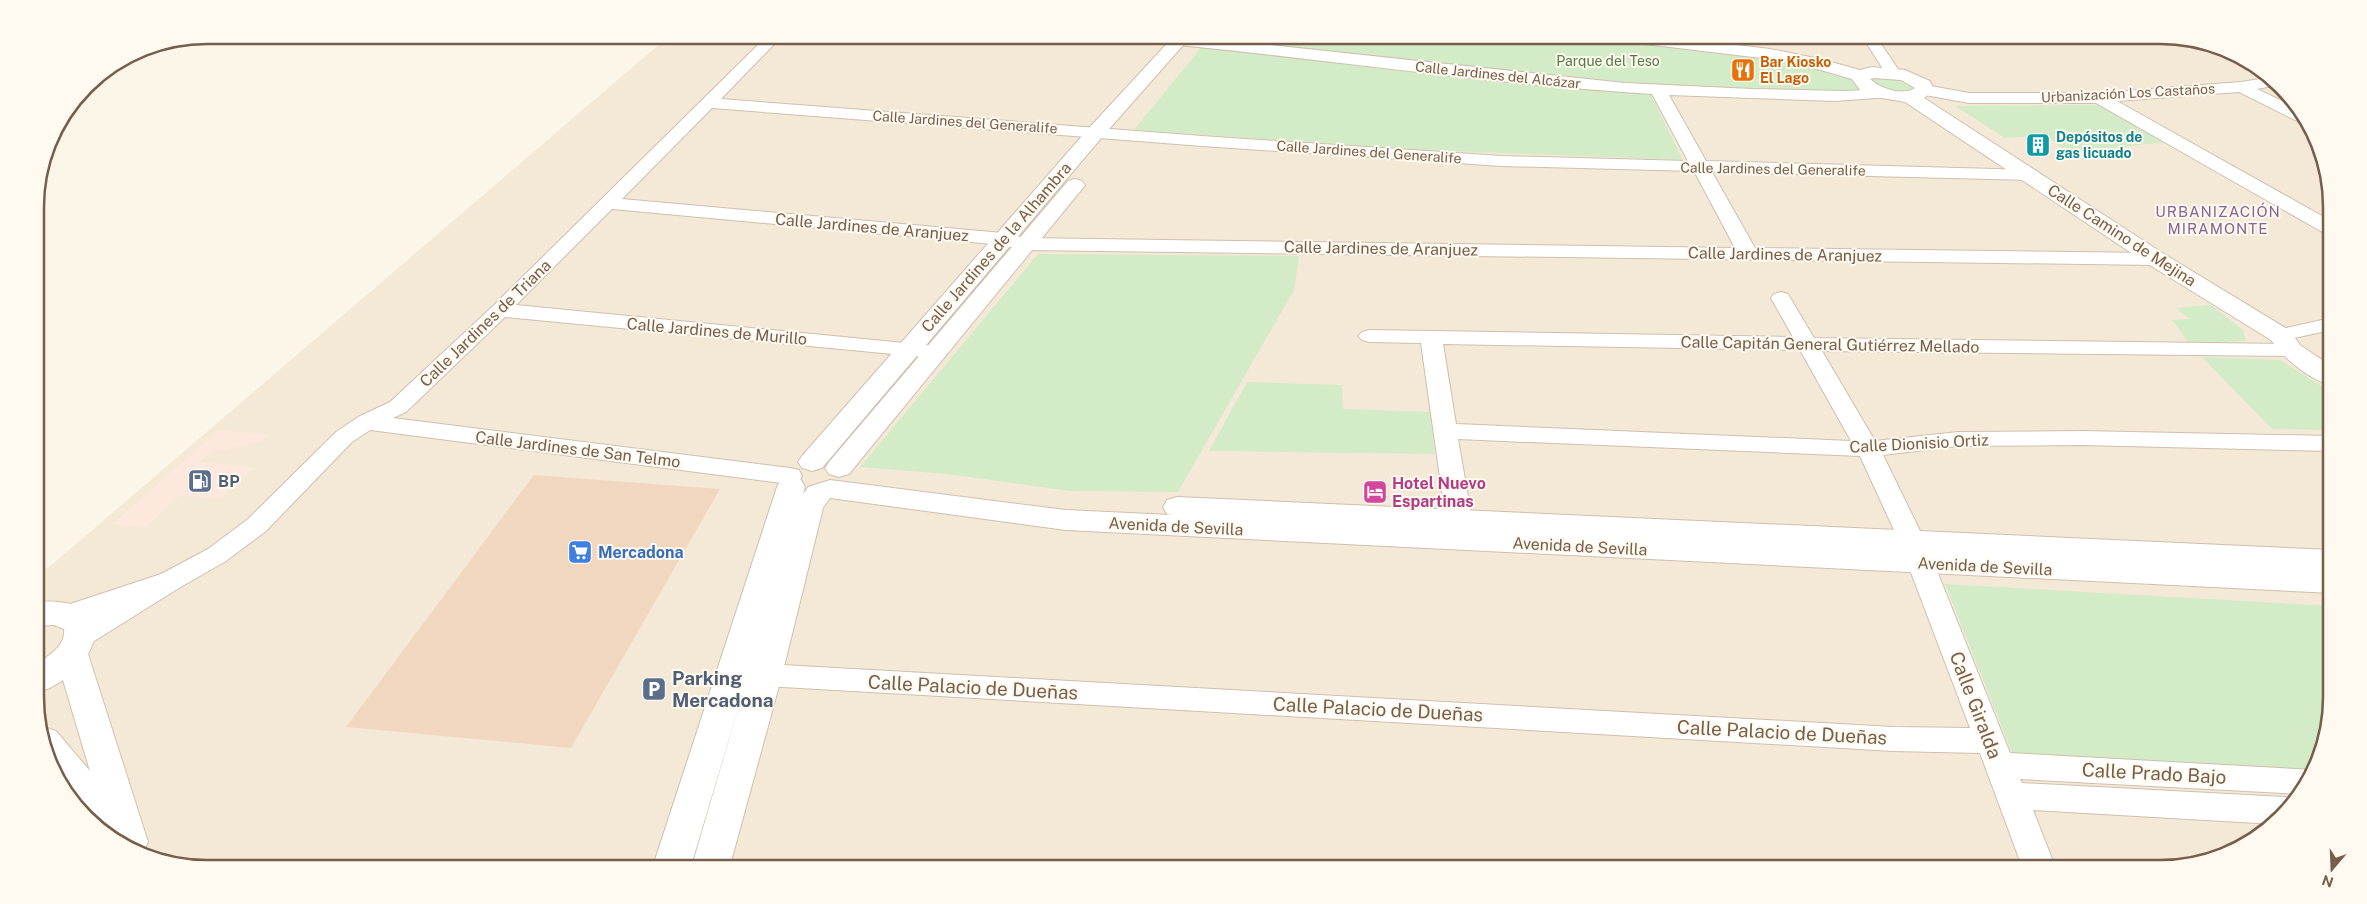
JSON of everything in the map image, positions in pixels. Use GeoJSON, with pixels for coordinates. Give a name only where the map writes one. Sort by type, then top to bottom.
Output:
{"type":"FeatureCollection","features":[{"type":"Feature","properties":{"kind":"street","name":"Calle Jardines de Triana"},"geometry":{"type":"LineString","coordinates":[[64,629],[170,581],[217,555],[257,524],[344,437],[366,422],[398,407],[500,310],[767,44]]}},
{"type":"Feature","properties":{"kind":"street","name":"Calle Jardines de la Alhambra"},"geometry":{"type":"LineString","coordinates":[[674,860],[817,479],[909,349],[1003,239],[1106,133],[1184,44]]}},
{"type":"Feature","properties":{"kind":"street","name":"Calle Jardines del Alcázar"},"geometry":{"type":"LineString","coordinates":[[1246,44],[1486,75],[1658,90],[1807,95],[1867,96],[1884,94]]}},
{"type":"Feature","properties":{"kind":"street"},"geometry":{"type":"LineString","coordinates":[[1686,44],[1770,54],[1867,74]]}},
{"type":"Feature","properties":{"kind":"street"},"geometry":{"type":"LineString","coordinates":[[1752,44],[1822,58],[1867,74]]}},
{"type":"Feature","properties":{"kind":"street"},"geometry":{"type":"LineString","coordinates":[[1874,44],[1892,72]]}},
{"type":"Feature","properties":{"kind":"street","name":"Calle Camino de Mejina"},"geometry":{"type":"LineString","coordinates":[[1867,74],[1892,72],[1917,80],[1924,85],[1917,93],[2030,175],[2285,342],[2323,371]]}},
{"type":"Feature","properties":{"kind":"street"},"geometry":{"type":"LineString","coordinates":[[1867,74],[1861,81],[1865,85],[1884,94],[1917,93]]}},
{"type":"Feature","properties":{"kind":"street","name":"Urbanización Los Castaños"},"geometry":{"type":"LineString","coordinates":[[1917,93],[1969,98],[2099,98],[2241,87],[2267,83]]}},
{"type":"Feature","properties":{"kind":"street"},"geometry":{"type":"LineString","coordinates":[[2241,87],[2293,113]]}},
{"type":"Feature","properties":{"kind":"street"},"geometry":{"type":"LineString","coordinates":[[1658,90],[1748,253]]}},
{"type":"Feature","properties":{"kind":"street"},"geometry":{"type":"LineString","coordinates":[[2099,98],[2323,224]]}},
{"type":"Feature","properties":{"kind":"street","name":"Calle Jardines del Generalife"},"geometry":{"type":"LineString","coordinates":[[708,103],[1502,161],[2030,175]]}},
{"type":"Feature","properties":{"kind":"street","name":"Calle Jardines de la Alhambra"},"geometry":{"type":"LineString","coordinates":[[713,860],[765,675],[817,479],[935,352],[1025,244],[1106,133]]}},
{"type":"Feature","properties":{"kind":"street","name":"Calle Jardines de Aranjuez"},"geometry":{"type":"LineString","coordinates":[[607,203],[1003,239],[1025,244],[2156,259]]}},
{"type":"Feature","properties":{"kind":"street","name":"Calle Giralda"},"geometry":{"type":"LineString","coordinates":[[1781,298],[1868,449],[1917,552],[2037,860]]}},
{"type":"Feature","properties":{"kind":"street","name":"Calle Jardines de Murillo"},"geometry":{"type":"LineString","coordinates":[[500,310],[935,352]]}},
{"type":"Feature","properties":{"kind":"street"},"geometry":{"type":"LineString","coordinates":[[2285,342],[2323,327]]}},
{"type":"Feature","properties":{"kind":"street","name":"Calle Capitán General Gutiérrez Mellado"},"geometry":{"type":"LineString","coordinates":[[1369,336],[1808,344],[2285,342]]}},
{"type":"Feature","properties":{"kind":"street"},"geometry":{"type":"LineString","coordinates":[[1431,337],[1447,431],[1459,520]]}},
{"type":"Feature","properties":{"kind":"street","name":"Calle Jardines de San Telmo"},"geometry":{"type":"LineString","coordinates":[[366,422],[817,479]]}},
{"type":"Feature","properties":{"kind":"street","name":"Calle Dionisio Ortiz"},"geometry":{"type":"LineString","coordinates":[[1447,431],[1868,449],[1958,439],[2082,438],[2323,443]]}},
{"type":"Feature","properties":{"kind":"street","name":"Avenida de Sevilla"},"geometry":{"type":"LineString","coordinates":[[817,479],[1072,502],[1459,520],[2323,581]]}},
{"type":"Feature","properties":{"kind":"street","name":"Avenida de Sevilla"},"geometry":{"type":"LineString","coordinates":[[817,479],[1066,520],[1917,552],[2323,561]]}},
{"type":"Feature","properties":{"kind":"street"},"geometry":{"type":"LineString","coordinates":[[44,675],[57,666],[64,629]]}},
{"type":"Feature","properties":{"kind":"street"},"geometry":{"type":"LineString","coordinates":[[64,629],[129,840]]}},
{"type":"Feature","properties":{"kind":"street","name":"Calle Palacio de Dueñas"},"geometry":{"type":"LineString","coordinates":[[765,675],[1884,738],[1995,753]]}},
{"type":"Feature","properties":{"kind":"street","name":"Calle Prado Bajo"},"geometry":{"type":"LineString","coordinates":[[1995,753],[2300,780]]}},
{"type":"Feature","properties":{"kind":"street"},"geometry":{"type":"LineString","coordinates":[[54,754],[104,816],[123,837]]}},
{"type":"Feature","properties":{"kind":"street","name":"Calle Prado Bajo"},"geometry":{"type":"LineString","coordinates":[[2013,796],[2276,810]]}},
{"type":"Feature","properties":{"kind":"shaded area"},"geometry":{"type":"Polygon","coordinates":[[[659,44],[2181,45],[2212,52],[2251,71],[2268,84],[2290,108],[2301,125],[2318,165],[2322,186],[2323,708],[2320,729],[2315,749],[2296,788],[2275,812],[2251,833],[2212,852],[2192,857],[2171,860],[186,859],[155,852],[116,833],[84,805],[71,788],[61,769],[52,749],[44,708],[44,568],[48,568],[659,44]]]}},
{"type":"Feature","properties":{"kind":"shaded area","name":"BP"},"geometry":{"type":"Polygon","coordinates":[[[218,430],[269,435],[262,441],[210,453],[200,462],[254,468],[221,499],[180,495],[145,528],[113,524],[218,430]]]}},
{"type":"Feature","properties":{"kind":"green space","name":"Parque del Teso"},"geometry":{"type":"Polygon","coordinates":[[[1232,44],[1676,44],[1820,64],[1884,94],[1658,90],[1232,44]]]}},
{"type":"Feature","properties":{"kind":"green space"},"geometry":{"type":"Polygon","coordinates":[[[1203,45],[1650,93],[1683,160],[1426,150],[1134,130],[1203,45]]]}},
{"type":"Feature","properties":{"kind":"green space"},"geometry":{"type":"Polygon","coordinates":[[[1889,74],[1919,87],[1901,94],[1869,85],[1869,75],[1889,74]]]}},
{"type":"Feature","properties":{"kind":"green space"},"geometry":{"type":"Polygon","coordinates":[[[2102,105],[2166,142],[2068,153],[2046,135],[2005,138],[1955,106],[2102,105]]]}},
{"type":"Feature","properties":{"kind":"green space"},"geometry":{"type":"Polygon","coordinates":[[[1038,254],[1299,256],[1294,290],[1178,492],[1070,491],[947,474],[860,467],[1038,254]]]}},
{"type":"Feature","properties":{"kind":"green space"},"geometry":{"type":"Polygon","coordinates":[[[2211,305],[2243,330],[2246,341],[2189,343],[2172,320],[2190,319],[2176,308],[2211,305]]]}},
{"type":"Feature","properties":{"kind":"green space"},"geometry":{"type":"Polygon","coordinates":[[[2202,357],[2280,360],[2323,387],[2323,430],[2272,429],[2202,357]]]}},
{"type":"Feature","properties":{"kind":"green space"},"geometry":{"type":"Polygon","coordinates":[[[1247,382],[1342,385],[1343,409],[1430,412],[1435,454],[1209,451],[1247,382]]]}},
{"type":"Feature","properties":{"kind":"green space"},"geometry":{"type":"Polygon","coordinates":[[[1945,584],[2323,605],[2323,708],[2315,749],[2305,771],[2013,755],[1945,584]]]}},
{"type":"Feature","properties":{"kind":"building","name":"Mercadona"},"geometry":{"type":"Polygon","coordinates":[[[534,475],[720,489],[571,748],[346,727],[534,475]]]}},
{"type":"Feature","properties":{"kind":"place","name":"Bar Kiosko El Lago"},"geometry":{"type":"Point","coordinates":[1743,70]}},
{"type":"Feature","properties":{"kind":"place","name":"Depósitos de gas licuado"},"geometry":{"type":"Point","coordinates":[2038,145]}},
{"type":"Feature","properties":{"kind":"place","name":"BP"},"geometry":{"type":"Point","coordinates":[200,481]}},
{"type":"Feature","properties":{"kind":"place","name":"Hotel Nuevo Espartinas"},"geometry":{"type":"Point","coordinates":[1375,492]}},
{"type":"Feature","properties":{"kind":"place","name":"Mercadona"},"geometry":{"type":"Point","coordinates":[580,552]}},
{"type":"Feature","properties":{"kind":"place","name":"Parking Mercadona"},"geometry":{"type":"Point","coordinates":[654,689]}},
{"type":"Feature","properties":{"kind":"district","name":"URBANIZACIÓN MIRAMONTE"},"geometry":{"type":"Point","coordinates":[2218,220]}}]}
